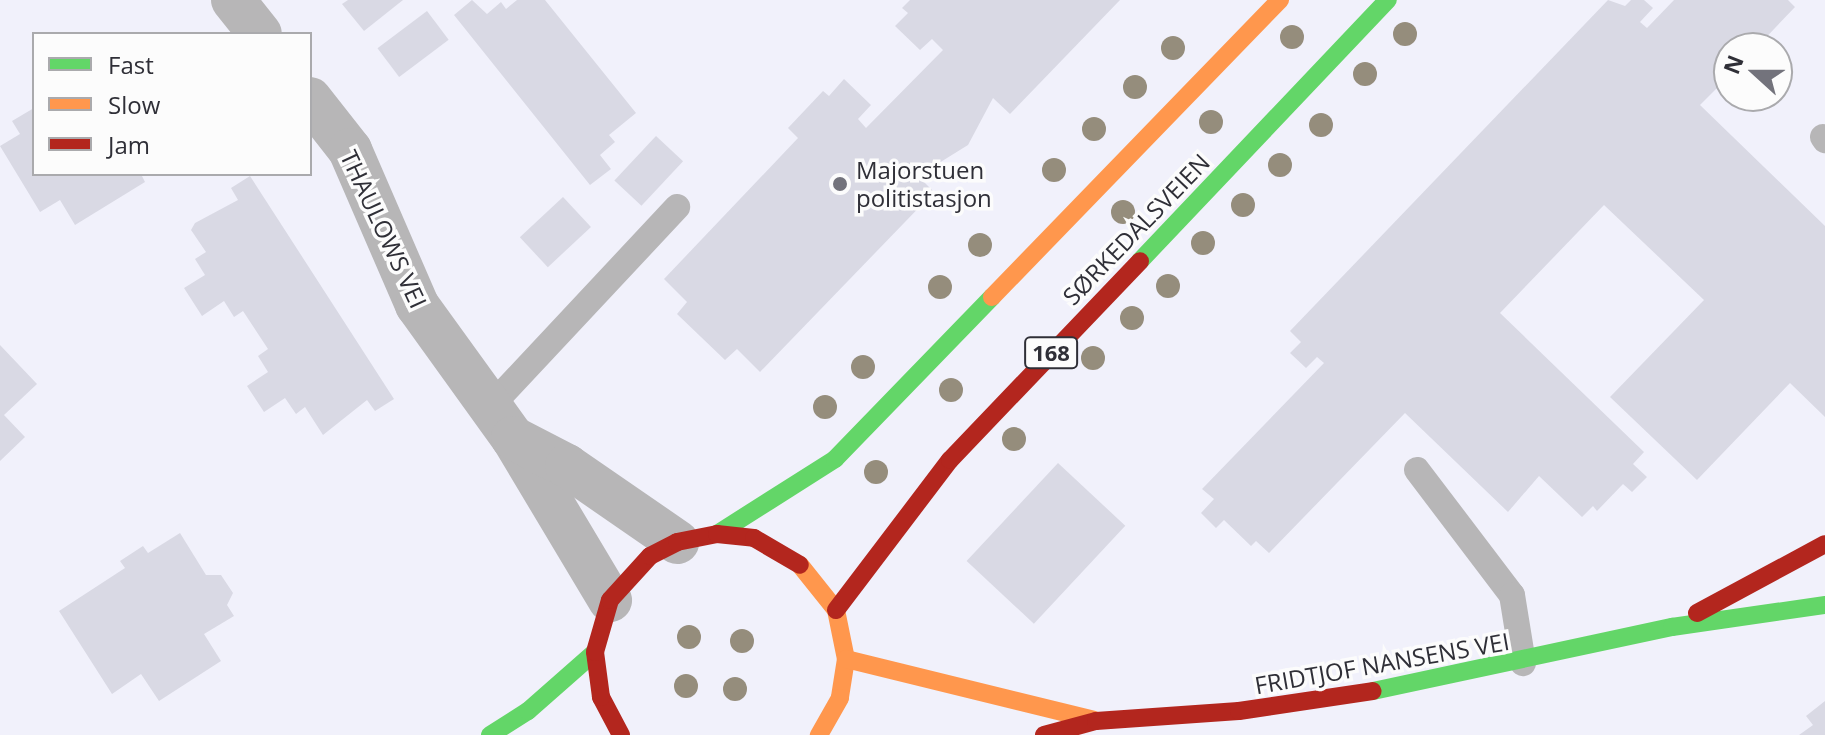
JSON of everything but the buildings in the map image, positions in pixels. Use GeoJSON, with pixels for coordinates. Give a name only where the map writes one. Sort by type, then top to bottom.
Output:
{"type":"FeatureCollection","features":[{"type":"Feature","properties":{"kind":"main road"},"geometry":{"type":"LineString","coordinates":[[621,735],[601,697],[595,652],[610,600],[627,576],[844,450],[1280,0]]}},
{"type":"Feature","properties":{"kind":"main road","name":"SØRKEDALSVEIEN"},"geometry":{"type":"LineString","coordinates":[[836,610],[950,460],[1388,0]]}},
{"type":"Feature","properties":{"kind":"main road"},"geometry":{"type":"LineString","coordinates":[[697,538],[754,538],[788,554],[816,579],[836,610],[846,659],[840,698],[819,735]]}},
{"type":"Feature","properties":{"kind":"main road"},"geometry":{"type":"LineString","coordinates":[[1672,627],[1825,544]]}},
{"type":"Feature","properties":{"kind":"main road"},"geometry":{"type":"LineString","coordinates":[[1672,627],[1825,605]]}},
{"type":"Feature","properties":{"kind":"main road","name":"FRIDTJOF NANSENS VEI"},"geometry":{"type":"LineString","coordinates":[[1044,735],[1096,721],[1239,711],[1523,663],[1672,627]]}},
{"type":"Feature","properties":{"kind":"main road"},"geometry":{"type":"LineString","coordinates":[[490,735],[528,711],[595,652]]}},
{"type":"Feature","properties":{"kind":"main road","name":"FRIDTJOF NANSENS VEI"},"geometry":{"type":"LineString","coordinates":[[846,659],[1096,721]]}},
{"type":"Feature","properties":{"kind":"street"},"geometry":{"type":"LineString","coordinates":[[233,0],[258,32]]}},
{"type":"Feature","properties":{"kind":"street","name":"THAULOWS VEI"},"geometry":{"type":"LineString","coordinates":[[312,102],[350,150],[417,305],[502,422],[610,600]]}},
{"type":"Feature","properties":{"kind":"street","name":"THAULOWS VEI"},"geometry":{"type":"LineString","coordinates":[[502,422],[567,466],[697,538]]}},
{"type":"Feature","properties":{"kind":"lane"},"geometry":{"type":"LineString","coordinates":[[502,422],[677,207]]}},
{"type":"Feature","properties":{"kind":"lane"},"geometry":{"type":"LineString","coordinates":[[1417,470],[1512,595],[1523,663]]}},
{"type":"Feature","properties":{"kind":"traffic: fast"},"geometry":{"type":"LineString","coordinates":[[1140,261],[1388,0]]}},
{"type":"Feature","properties":{"kind":"traffic: fast"},"geometry":{"type":"LineString","coordinates":[[717,534],[835,459],[992,297]]}},
{"type":"Feature","properties":{"kind":"traffic: fast"},"geometry":{"type":"LineString","coordinates":[[1373,691],[1672,627],[1825,605]]}},
{"type":"Feature","properties":{"kind":"traffic: fast"},"geometry":{"type":"LineString","coordinates":[[490,735],[528,711],[595,652]]}},
{"type":"Feature","properties":{"kind":"traffic: slow"},"geometry":{"type":"LineString","coordinates":[[992,297],[1280,0]]}},
{"type":"Feature","properties":{"kind":"traffic: slow"},"geometry":{"type":"LineString","coordinates":[[800,565],[836,610],[846,659],[840,698],[819,735]]}},
{"type":"Feature","properties":{"kind":"traffic: slow"},"geometry":{"type":"LineString","coordinates":[[846,659],[1094,720]]}},
{"type":"Feature","properties":{"kind":"traffic: jam"},"geometry":{"type":"LineString","coordinates":[[836,610],[950,460],[1140,261]]}},
{"type":"Feature","properties":{"kind":"traffic: jam"},"geometry":{"type":"LineString","coordinates":[[621,735],[601,697],[595,652],[610,600],[650,556],[677,542],[717,534],[754,538],[800,565]]}},
{"type":"Feature","properties":{"kind":"traffic: jam"},"geometry":{"type":"LineString","coordinates":[[1697,613],[1825,544]]}},
{"type":"Feature","properties":{"kind":"traffic: jam"},"geometry":{"type":"LineString","coordinates":[[1044,735],[1096,721],[1239,711],[1373,691]]}},
{"type":"Feature","properties":{"kind":"place","name":"Majorstuen politistasjon"},"geometry":{"type":"Point","coordinates":[840,184]}}]}
